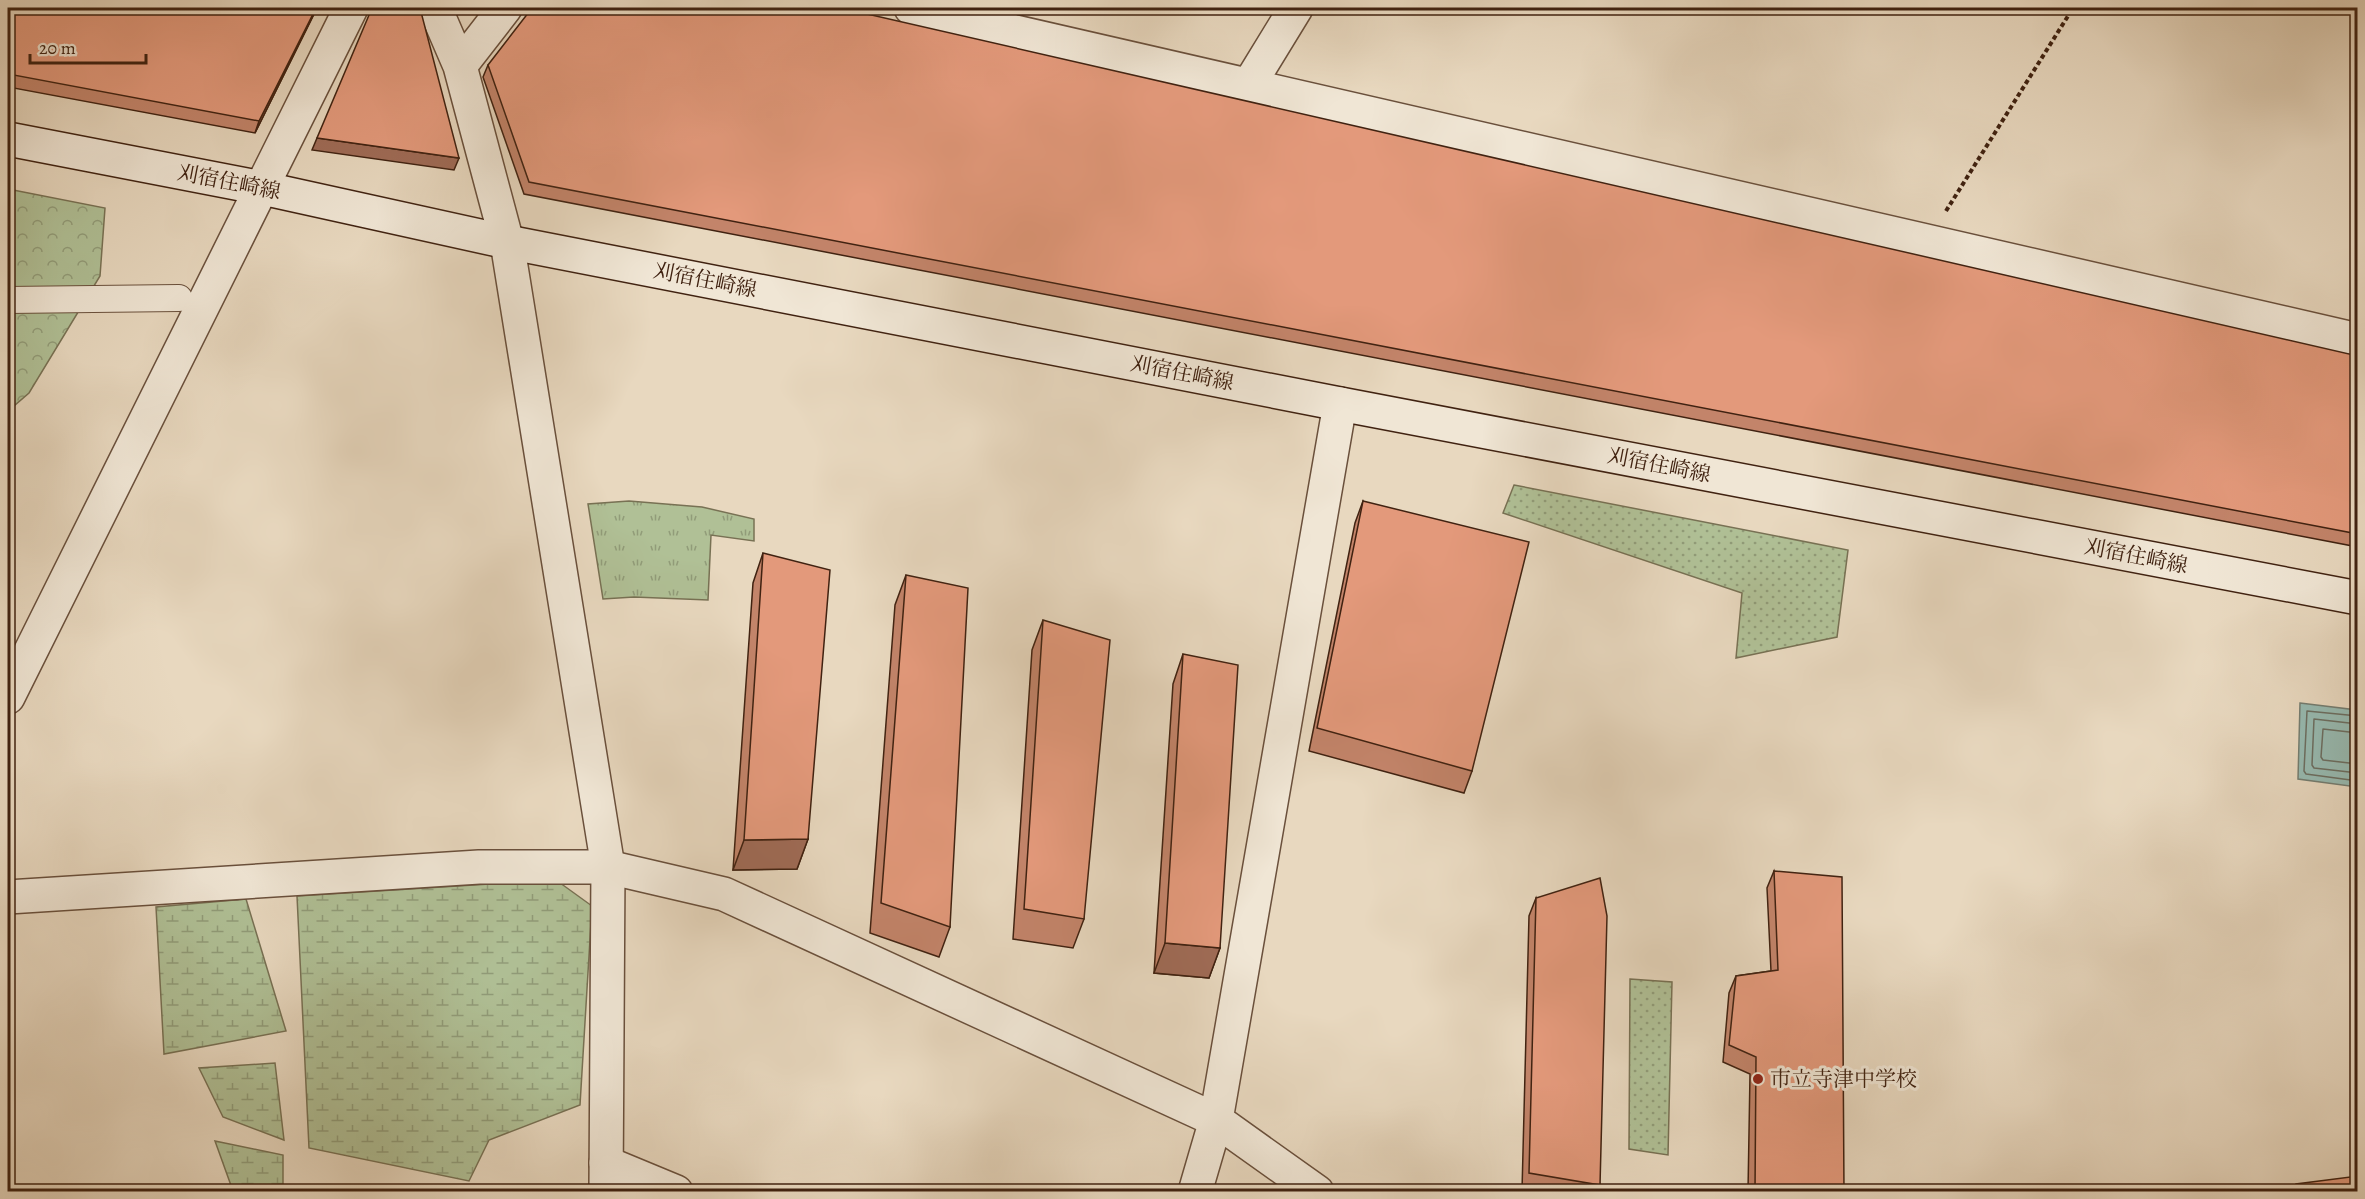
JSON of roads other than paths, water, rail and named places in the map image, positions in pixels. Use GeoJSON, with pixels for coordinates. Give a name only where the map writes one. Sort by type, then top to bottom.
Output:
{"type":"FeatureCollection","features":[{"type":"Feature","properties":{"kind":"street"},"geometry":{"type":"LineString","coordinates":[[8,697],[351,8]]}},
{"type":"Feature","properties":{"kind":"street"},"geometry":{"type":"LineString","coordinates":[[435,8],[460,66],[507,242],[608,867],[606,1177],[676,1191]]}},
{"type":"Feature","properties":{"kind":"street"},"geometry":{"type":"LineString","coordinates":[[460,66],[505,8]]}},
{"type":"Feature","properties":{"kind":"street"},"geometry":{"type":"LineString","coordinates":[[911,8],[1925,245],[2358,340]]}},
{"type":"Feature","properties":{"kind":"street"},"geometry":{"type":"LineString","coordinates":[[1247,88],[1296,8]]}},
{"type":"Feature","properties":{"kind":"street","name":"刈宿住崎線"},"geometry":{"type":"LineString","coordinates":[[8,139],[262,188],[507,242],[2358,598]]}},
{"type":"Feature","properties":{"kind":"street"},"geometry":{"type":"LineString","coordinates":[[8,300],[179,298]]}},
{"type":"Feature","properties":{"kind":"street"},"geometry":{"type":"LineString","coordinates":[[1194,1191],[1216,1120],[1340,404]]}},
{"type":"Feature","properties":{"kind":"street"},"geometry":{"type":"LineString","coordinates":[[8,897],[479,867],[608,867],[724,894],[1216,1120],[1317,1191]]}},
{"type":"Feature","properties":{"kind":"water"},"geometry":{"type":"Polygon","coordinates":[[[2300,703],[2357,710],[2357,787],[2298,779],[2300,703]]]}},
{"type":"Feature","properties":{"kind":"place","name":"市立寺津中学校"},"geometry":{"type":"Point","coordinates":[1758,1079]}}]}
